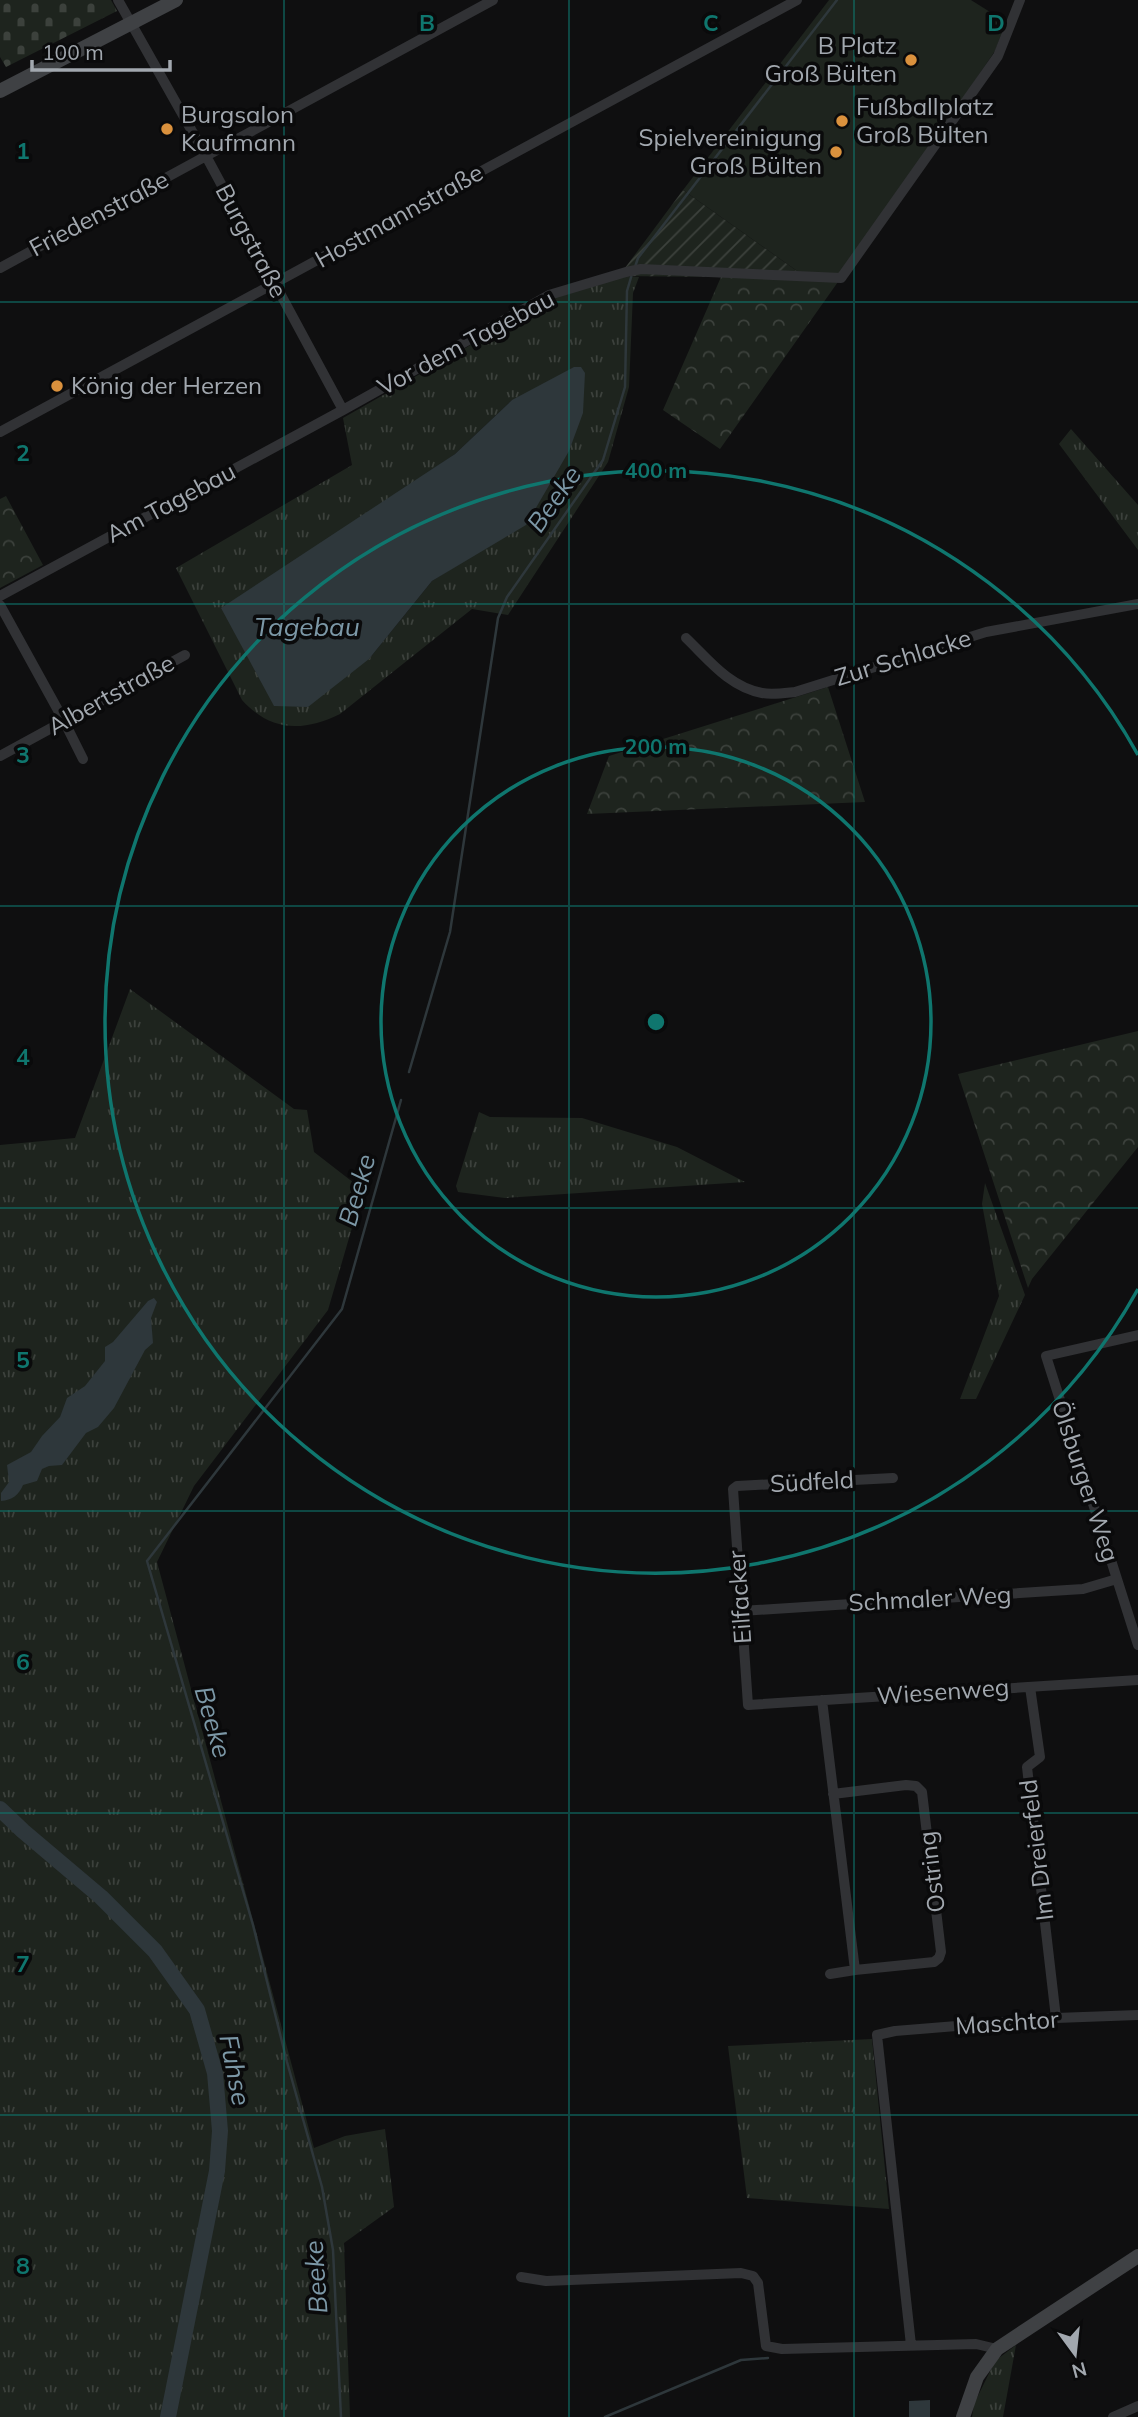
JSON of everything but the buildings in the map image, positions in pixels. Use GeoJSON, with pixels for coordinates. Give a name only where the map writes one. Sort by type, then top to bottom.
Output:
{"type":"FeatureCollection","features":[{"type":"Feature","properties":{"kind":"street","name":"Burgstraße"},"geometry":{"type":"LineString","coordinates":[[118,0],[343,410]]}},
{"type":"Feature","properties":{"kind":"street"},"geometry":{"type":"LineString","coordinates":[[0,91],[176,0]]}},
{"type":"Feature","properties":{"kind":"street","name":"Friedenstraße"},"geometry":{"type":"LineString","coordinates":[[0,268],[493,0]]}},
{"type":"Feature","properties":{"kind":"street","name":"Hostmannstraße"},"geometry":{"type":"LineString","coordinates":[[0,432],[798,0]]}},
{"type":"Feature","properties":{"kind":"street","name":"Vor dem Tagebau"},"geometry":{"type":"LineString","coordinates":[[343,410],[550,295],[626,272],[641,270],[841,278],[998,56],[1020,0]]}},
{"type":"Feature","properties":{"kind":"street","name":"Am Tagebau"},"geometry":{"type":"LineString","coordinates":[[0,596],[343,410]]}},
{"type":"Feature","properties":{"kind":"street","name":"Zur Schlacke"},"geometry":{"type":"LineString","coordinates":[[686,638],[723,674],[743,686],[762,694],[795,692],[986,632],[1138,604]]}},
{"type":"Feature","properties":{"kind":"street"},"geometry":{"type":"LineString","coordinates":[[0,605],[83,760]]}},
{"type":"Feature","properties":{"kind":"street","name":"Albertstraße"},"geometry":{"type":"LineString","coordinates":[[0,755],[185,655]]}},
{"type":"Feature","properties":{"kind":"street","name":"Ölsburger Weg"},"geometry":{"type":"LineString","coordinates":[[1138,1335],[1046,1356],[1138,1645]]}},
{"type":"Feature","properties":{"kind":"street","name":"Südfeld"},"geometry":{"type":"LineString","coordinates":[[733,1489],[737,1486],[893,1478]]}},
{"type":"Feature","properties":{"kind":"street","name":"Eilfacker"},"geometry":{"type":"LineString","coordinates":[[733,1489],[748,1705]]}},
{"type":"Feature","properties":{"kind":"street","name":"Schmaler Weg"},"geometry":{"type":"LineString","coordinates":[[741,1611],[1083,1589],[1117,1578]]}},
{"type":"Feature","properties":{"kind":"street","name":"Wiesenweg"},"geometry":{"type":"LineString","coordinates":[[748,1705],[1138,1680]]}},
{"type":"Feature","properties":{"kind":"street","name":"Im Dreierfeld"},"geometry":{"type":"LineString","coordinates":[[1030,1687],[1040,1757],[1027,1767],[1056,2018]]}},
{"type":"Feature","properties":{"kind":"street"},"geometry":{"type":"LineString","coordinates":[[822,1700],[855,1970]]}},
{"type":"Feature","properties":{"kind":"street","name":"Ostring"},"geometry":{"type":"LineString","coordinates":[[830,1974],[934,1962],[941,1952],[922,1792],[916,1786],[906,1785],[833,1794]]}},
{"type":"Feature","properties":{"kind":"street","name":"Maschtor"},"geometry":{"type":"LineString","coordinates":[[911,2345],[877,2035],[895,2031],[1056,2018],[1138,2015]]}},
{"type":"Feature","properties":{"kind":"street"},"geometry":{"type":"LineString","coordinates":[[963,2417],[977,2377],[997,2348],[1138,2256]]}},
{"type":"Feature","properties":{"kind":"street"},"geometry":{"type":"LineString","coordinates":[[521,2277],[546,2281],[741,2273],[752,2276],[758,2283],[766,2346],[782,2349],[976,2344],[997,2348]]}},
{"type":"Feature","properties":{"kind":"street"},"geometry":{"type":"LineString","coordinates":[[1113,2417],[1138,2406]]}},
{"type":"Feature","properties":{"kind":"green space"},"geometry":{"type":"Polygon","coordinates":[[[0,0],[111,0],[117,11],[6,67],[0,57],[0,0]]]}},
{"type":"Feature","properties":{"kind":"green space","name":"Fußballplatz Groß Bülten"},"geometry":{"type":"Polygon","coordinates":[[[829,0],[971,0],[1006,22],[995,51],[840,279],[807,278],[683,190],[829,0]]]}},
{"type":"Feature","properties":{"kind":"green space"},"geometry":{"type":"Polygon","coordinates":[[[683,190],[807,278],[619,276],[683,190]]]}},
{"type":"Feature","properties":{"kind":"green space"},"geometry":{"type":"Polygon","coordinates":[[[619,276],[639,277],[633,293],[629,387],[608,462],[508,615],[472,609],[340,714],[326,720],[288,726],[264,718],[253,711],[242,700],[176,568],[352,465],[343,418],[551,299],[619,276]],[[512,400],[455,454],[397,494],[369,659],[432,581],[477,553],[512,400]]]}},
{"type":"Feature","properties":{"kind":"green space"},"geometry":{"type":"Polygon","coordinates":[[[721,277],[840,279],[720,449],[663,410],[721,277]]]}},
{"type":"Feature","properties":{"kind":"green space"},"geometry":{"type":"Polygon","coordinates":[[[1071,429],[1138,505],[1138,550],[1059,444],[1071,429]]]}},
{"type":"Feature","properties":{"kind":"green space"},"geometry":{"type":"Polygon","coordinates":[[[6,496],[43,565],[0,588],[0,499],[6,496]]]}},
{"type":"Feature","properties":{"kind":"green space"},"geometry":{"type":"Polygon","coordinates":[[[828,687],[865,802],[587,814],[609,756],[828,687]]]}},
{"type":"Feature","properties":{"kind":"green space"},"geometry":{"type":"Polygon","coordinates":[[[130,989],[294,1109],[307,1110],[314,1152],[363,1190],[328,1310],[194,1486],[157,1562],[314,2148],[345,2136],[385,2129],[394,2207],[344,2243],[350,2417],[0,2417],[0,1145],[75,1138],[130,989]]]}},
{"type":"Feature","properties":{"kind":"green space"},"geometry":{"type":"Polygon","coordinates":[[[1138,1031],[1138,1147],[1032,1279],[1028,1288],[958,1074],[1138,1031]]]}},
{"type":"Feature","properties":{"kind":"green space"},"geometry":{"type":"Polygon","coordinates":[[[479,1112],[490,1117],[582,1118],[677,1147],[745,1182],[505,1198],[458,1192],[456,1186],[479,1112]]]}},
{"type":"Feature","properties":{"kind":"green space"},"geometry":{"type":"Polygon","coordinates":[[[985,1183],[1025,1295],[976,1399],[960,1399],[999,1296],[982,1204],[985,1183]]]}},
{"type":"Feature","properties":{"kind":"green space"},"geometry":{"type":"Polygon","coordinates":[[[872,2039],[889,2209],[747,2198],[728,2046],[872,2039]]]}},
{"type":"Feature","properties":{"kind":"green space"},"geometry":{"type":"Polygon","coordinates":[[[1016,2345],[1003,2417],[972,2417],[974,2404],[995,2361],[1016,2345]]]}},
{"type":"Feature","properties":{"kind":"water","name":"Tagebau"},"geometry":{"type":"Polygon","coordinates":[[[574,367],[581,367],[585,373],[583,413],[569,451],[526,525],[432,581],[369,659],[308,707],[274,706],[221,608],[455,454],[512,400],[574,367]]]}},
{"type":"Feature","properties":{"kind":"water"},"geometry":{"type":"Polygon","coordinates":[[[154,1298],[157,1302],[151,1318],[153,1343],[145,1350],[114,1408],[98,1427],[86,1433],[62,1465],[42,1469],[37,1481],[23,1485],[15,1496],[1,1501],[1,1493],[9,1482],[7,1465],[31,1452],[60,1417],[67,1398],[85,1386],[105,1361],[105,1347],[113,1342],[148,1301],[154,1298]]]}},
{"type":"Feature","properties":{"kind":"water"},"geometry":{"type":"Polygon","coordinates":[[[930,2400],[930,2417],[909,2417],[909,2401],[930,2400]]]}},
{"type":"Feature","properties":{"kind":"waterway","name":"Beeke"},"geometry":{"type":"LineString","coordinates":[[635,267],[638,258],[837,0]]}},
{"type":"Feature","properties":{"kind":"waterway","name":"Beeke"},"geometry":{"type":"LineString","coordinates":[[409,1072],[450,932],[498,618],[507,597],[603,460],[625,387],[627,291],[632,274]]}},
{"type":"Feature","properties":{"kind":"waterway","name":"Beeke"},"geometry":{"type":"LineString","coordinates":[[341,2417],[333,2250],[322,2187],[253,1925],[147,1561],[342,1309],[401,1100]]}},
{"type":"Feature","properties":{"kind":"waterway","name":"Fuhse"},"geometry":{"type":"LineString","coordinates":[[0,1809],[101,1897],[155,1951],[197,2010],[215,2073],[220,2131],[217,2171],[168,2417]]}},
{"type":"Feature","properties":{"kind":"waterway"},"geometry":{"type":"LineString","coordinates":[[605,2417],[741,2360],[768,2358]]}},
{"type":"Feature","properties":{"kind":"place","name":"B Platz Groß Bülten"},"geometry":{"type":"Point","coordinates":[911,60]}},
{"type":"Feature","properties":{"kind":"place","name":"Fußballplatz Groß Bülten"},"geometry":{"type":"Point","coordinates":[842,121]}},
{"type":"Feature","properties":{"kind":"place","name":"Burgsalon Kaufmann"},"geometry":{"type":"Point","coordinates":[167,129]}},
{"type":"Feature","properties":{"kind":"place","name":"Spielvereinigung Groß Bülten"},"geometry":{"type":"Point","coordinates":[836,152]}},
{"type":"Feature","properties":{"kind":"place","name":"König der Herzen"},"geometry":{"type":"Point","coordinates":[57,386]}}]}
